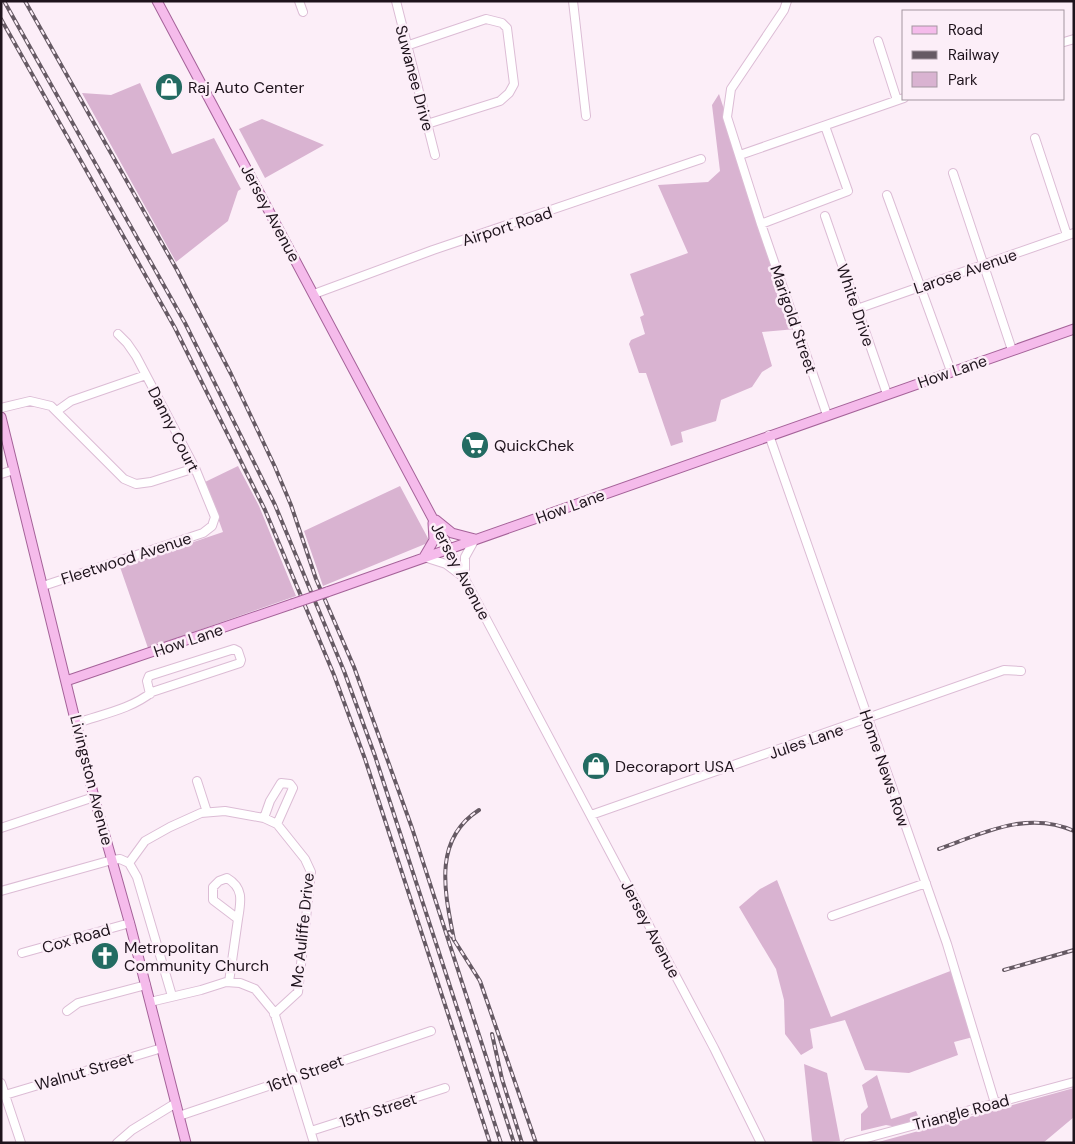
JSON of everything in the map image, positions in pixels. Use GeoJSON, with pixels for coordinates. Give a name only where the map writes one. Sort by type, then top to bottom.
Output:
{"type":"FeatureCollection","features":[{"type":"Feature","properties":{"kind":"main road","name":"Jersey Avenue"},"geometry":{"type":"LineString","coordinates":[[157,1],[449,549]]}},
{"type":"Feature","properties":{"kind":"main road","name":"How Lane"},"geometry":{"type":"LineString","coordinates":[[66,682],[1074,329]]}},
{"type":"Feature","properties":{"kind":"main road","name":"Livingston Avenue"},"geometry":{"type":"LineString","coordinates":[[1,417],[94,797],[130,923],[186,1143]]}},
{"type":"Feature","properties":{"kind":"main road"},"geometry":{"type":"LineString","coordinates":[[432,517],[452,533],[475,540]]}},
{"type":"Feature","properties":{"kind":"main road"},"geometry":{"type":"LineString","coordinates":[[424,557],[434,540],[432,517]]}},
{"type":"Feature","properties":{"kind":"street"},"geometry":{"type":"LineString","coordinates":[[299,1],[303,12]]}},
{"type":"Feature","properties":{"kind":"street","name":"Suwanee Drive"},"geometry":{"type":"LineString","coordinates":[[396,1],[435,155]]}},
{"type":"Feature","properties":{"kind":"street"},"geometry":{"type":"LineString","coordinates":[[573,1],[586,116]]}},
{"type":"Feature","properties":{"kind":"street","name":"Marigold Street"},"geometry":{"type":"LineString","coordinates":[[787,1],[784,10],[731,89],[727,117],[761,224],[827,415]]}},
{"type":"Feature","properties":{"kind":"street"},"geometry":{"type":"LineString","coordinates":[[406,46],[486,19],[502,23],[507,28],[512,88],[500,101],[427,124]]}},
{"type":"Feature","properties":{"kind":"street"},"geometry":{"type":"LineString","coordinates":[[740,155],[901,99],[878,41]]}},
{"type":"Feature","properties":{"kind":"street"},"geometry":{"type":"LineString","coordinates":[[761,224],[848,191],[825,126]]}},
{"type":"Feature","properties":{"kind":"street"},"geometry":{"type":"LineString","coordinates":[[1035,138],[1070,234]]}},
{"type":"Feature","properties":{"kind":"street","name":"Airport Road"},"geometry":{"type":"LineString","coordinates":[[314,294],[433,250],[701,159]]}},
{"type":"Feature","properties":{"kind":"street"},"geometry":{"type":"LineString","coordinates":[[953,173],[1012,350]]}},
{"type":"Feature","properties":{"kind":"street"},"geometry":{"type":"LineString","coordinates":[[887,195],[951,371]]}},
{"type":"Feature","properties":{"kind":"street","name":"White Drive"},"geometry":{"type":"LineString","coordinates":[[825,216],[887,394]]}},
{"type":"Feature","properties":{"kind":"street","name":"Larose Avenue"},"geometry":{"type":"LineString","coordinates":[[857,309],[1070,234]]}},
{"type":"Feature","properties":{"kind":"street","name":"Danny Court"},"geometry":{"type":"LineString","coordinates":[[118,334],[128,343],[195,468],[216,517],[209,528]]}},
{"type":"Feature","properties":{"kind":"street"},"geometry":{"type":"LineString","coordinates":[[57,412],[71,401],[146,375]]}},
{"type":"Feature","properties":{"kind":"street"},"geometry":{"type":"LineString","coordinates":[[1,408],[30,401],[51,406],[124,479],[136,484],[151,482],[195,468]]}},
{"type":"Feature","properties":{"kind":"street","name":"Home News Row"},"geometry":{"type":"LineString","coordinates":[[769,435],[947,944],[995,1103]]}},
{"type":"Feature","properties":{"kind":"street"},"geometry":{"type":"LineString","coordinates":[[1,474],[14,470]]}},
{"type":"Feature","properties":{"kind":"street","name":"Fleetwood Avenue"},"geometry":{"type":"LineString","coordinates":[[43,586],[203,533],[209,528]]}},
{"type":"Feature","properties":{"kind":"street"},"geometry":{"type":"LineString","coordinates":[[465,578],[466,554],[475,540]]}},
{"type":"Feature","properties":{"kind":"street","name":"Jersey Avenue"},"geometry":{"type":"LineString","coordinates":[[449,549],[591,815],[761,1143]]}},
{"type":"Feature","properties":{"kind":"street"},"geometry":{"type":"LineString","coordinates":[[424,557],[446,564],[465,578]]}},
{"type":"Feature","properties":{"kind":"street"},"geometry":{"type":"LineString","coordinates":[[77,723],[138,703],[150,694],[240,663],[238,651],[234,649],[149,676],[147,681],[150,694]]}},
{"type":"Feature","properties":{"kind":"street","name":"Jules Lane"},"geometry":{"type":"LineString","coordinates":[[591,815],[1004,670],[1021,671]]}},
{"type":"Feature","properties":{"kind":"street"},"geometry":{"type":"LineString","coordinates":[[197,781],[207,812]]}},
{"type":"Feature","properties":{"kind":"street"},"geometry":{"type":"LineString","coordinates":[[264,818],[270,802],[282,783],[290,784],[293,788],[292,794],[277,824]]}},
{"type":"Feature","properties":{"kind":"street"},"geometry":{"type":"LineString","coordinates":[[1,828],[94,797]]}},
{"type":"Feature","properties":{"kind":"street","name":"Mc Auliffe Drive"},"geometry":{"type":"LineString","coordinates":[[129,863],[145,841],[170,827],[207,812],[225,811],[264,818],[277,824],[305,859],[311,872],[298,992],[274,1014]]}},
{"type":"Feature","properties":{"kind":"street"},"geometry":{"type":"LineString","coordinates":[[1,892],[112,860],[120,859],[129,863],[137,877],[172,996]]}},
{"type":"Feature","properties":{"kind":"street"},"geometry":{"type":"LineString","coordinates":[[229,982],[238,919],[241,893],[236,883],[227,878],[219,881],[213,887],[213,900],[238,919]]}},
{"type":"Feature","properties":{"kind":"street"},"geometry":{"type":"LineString","coordinates":[[832,916],[926,883]]}},
{"type":"Feature","properties":{"kind":"street","name":"Cox Road"},"geometry":{"type":"LineString","coordinates":[[22,954],[130,923]]}},
{"type":"Feature","properties":{"kind":"street"},"geometry":{"type":"LineString","coordinates":[[150,1002],[229,982],[240,983],[255,989],[274,1014],[314,1143]]}},
{"type":"Feature","properties":{"kind":"street"},"geometry":{"type":"LineString","coordinates":[[67,1011],[78,1003],[146,985]]}},
{"type":"Feature","properties":{"kind":"street","name":"16th Street"},"geometry":{"type":"LineString","coordinates":[[180,1116],[431,1030]]}},
{"type":"Feature","properties":{"kind":"street","name":"Walnut Street"},"geometry":{"type":"LineString","coordinates":[[5,1095],[162,1048]]}},
{"type":"Feature","properties":{"kind":"street","name":"Triangle Road"},"geometry":{"type":"LineString","coordinates":[[848,1143],[1074,1082]]}},
{"type":"Feature","properties":{"kind":"street"},"geometry":{"type":"LineString","coordinates":[[1,1083],[21,1143]]}},
{"type":"Feature","properties":{"kind":"street","name":"15th Street"},"geometry":{"type":"LineString","coordinates":[[311,1131],[445,1088]]}},
{"type":"Feature","properties":{"kind":"street"},"geometry":{"type":"LineString","coordinates":[[117,1143],[132,1130],[176,1103]]}},
{"type":"Feature","properties":{"kind":"green space"},"geometry":{"type":"Polygon","coordinates":[[[140,83],[172,154],[214,138],[241,189],[238,191],[228,221],[176,262],[82,93],[111,95],[140,83]]]}},
{"type":"Feature","properties":{"kind":"green space"},"geometry":{"type":"Polygon","coordinates":[[[719,94],[796,329],[762,332],[772,366],[762,372],[752,387],[721,400],[716,421],[681,432],[683,442],[671,446],[646,373],[639,373],[629,344],[631,340],[645,334],[640,317],[644,315],[630,274],[688,253],[658,185],[708,182],[720,171],[712,105],[719,94]]]}},
{"type":"Feature","properties":{"kind":"green space"},"geometry":{"type":"Polygon","coordinates":[[[262,119],[324,145],[265,178],[239,129],[262,119]]]}},
{"type":"Feature","properties":{"kind":"green space"},"geometry":{"type":"Polygon","coordinates":[[[238,466],[259,506],[296,596],[148,648],[120,567],[223,532],[205,482],[238,466]]]}},
{"type":"Feature","properties":{"kind":"green space"},"geometry":{"type":"Polygon","coordinates":[[[400,486],[430,542],[323,586],[304,531],[400,486]]]}},
{"type":"Feature","properties":{"kind":"green space"},"geometry":{"type":"Polygon","coordinates":[[[777,880],[831,1017],[953,970],[973,1037],[954,1042],[958,1055],[909,1073],[865,1070],[845,1020],[810,1029],[813,1048],[801,1055],[785,1034],[784,1000],[776,969],[739,907],[760,889],[777,880]]]}},
{"type":"Feature","properties":{"kind":"green space"},"geometry":{"type":"Polygon","coordinates":[[[804,1064],[827,1073],[840,1141],[813,1143],[804,1064]]]}},
{"type":"Feature","properties":{"kind":"green space"},"geometry":{"type":"Polygon","coordinates":[[[877,1075],[891,1119],[916,1111],[919,1118],[897,1127],[886,1125],[861,1131],[861,1114],[868,1107],[862,1085],[877,1075]]]}},
{"type":"Feature","properties":{"kind":"green space"},"geometry":{"type":"Polygon","coordinates":[[[1074,1088],[1074,1117],[1043,1143],[875,1143],[1074,1088]]]}},
{"type":"Feature","properties":{"kind":"railway"},"geometry":{"type":"LineString","coordinates":[[4,1],[185,323],[275,505],[344,671],[375,756],[501,1143]]}},
{"type":"Feature","properties":{"kind":"railway"},"geometry":{"type":"LineString","coordinates":[[25,1],[177,270],[231,374],[275,467],[291,505],[316,579],[354,667],[412,828],[514,1143]]}},
{"type":"Feature","properties":{"kind":"railway"},"geometry":{"type":"LineString","coordinates":[[1,19],[175,328],[265,510],[334,675],[365,759],[490,1143]]}},
{"type":"Feature","properties":{"kind":"railway"},"geometry":{"type":"LineString","coordinates":[[454,940],[446,886],[448,852],[454,836],[464,822],[479,810]]}},
{"type":"Feature","properties":{"kind":"railway"},"geometry":{"type":"LineString","coordinates":[[939,849],[989,831],[1023,823],[1057,825],[1074,831]]}},
{"type":"Feature","properties":{"kind":"railway"},"geometry":{"type":"LineString","coordinates":[[449,932],[480,981],[536,1143]]}},
{"type":"Feature","properties":{"kind":"railway"},"geometry":{"type":"LineString","coordinates":[[1004,970],[1074,950]]}},
{"type":"Feature","properties":{"kind":"railway"},"geometry":{"type":"LineString","coordinates":[[492,1034],[502,1079],[522,1143]]}},
{"type":"Feature","properties":{"kind":"place","name":"Raj Auto Center"},"geometry":{"type":"Point","coordinates":[169,87]}},
{"type":"Feature","properties":{"kind":"place","name":"QuickChek"},"geometry":{"type":"Point","coordinates":[475,445]}},
{"type":"Feature","properties":{"kind":"place","name":"Decoraport USA"},"geometry":{"type":"Point","coordinates":[596,766]}},
{"type":"Feature","properties":{"kind":"place","name":"Metropolitan Community Church"},"geometry":{"type":"Point","coordinates":[105,956]}}]}
